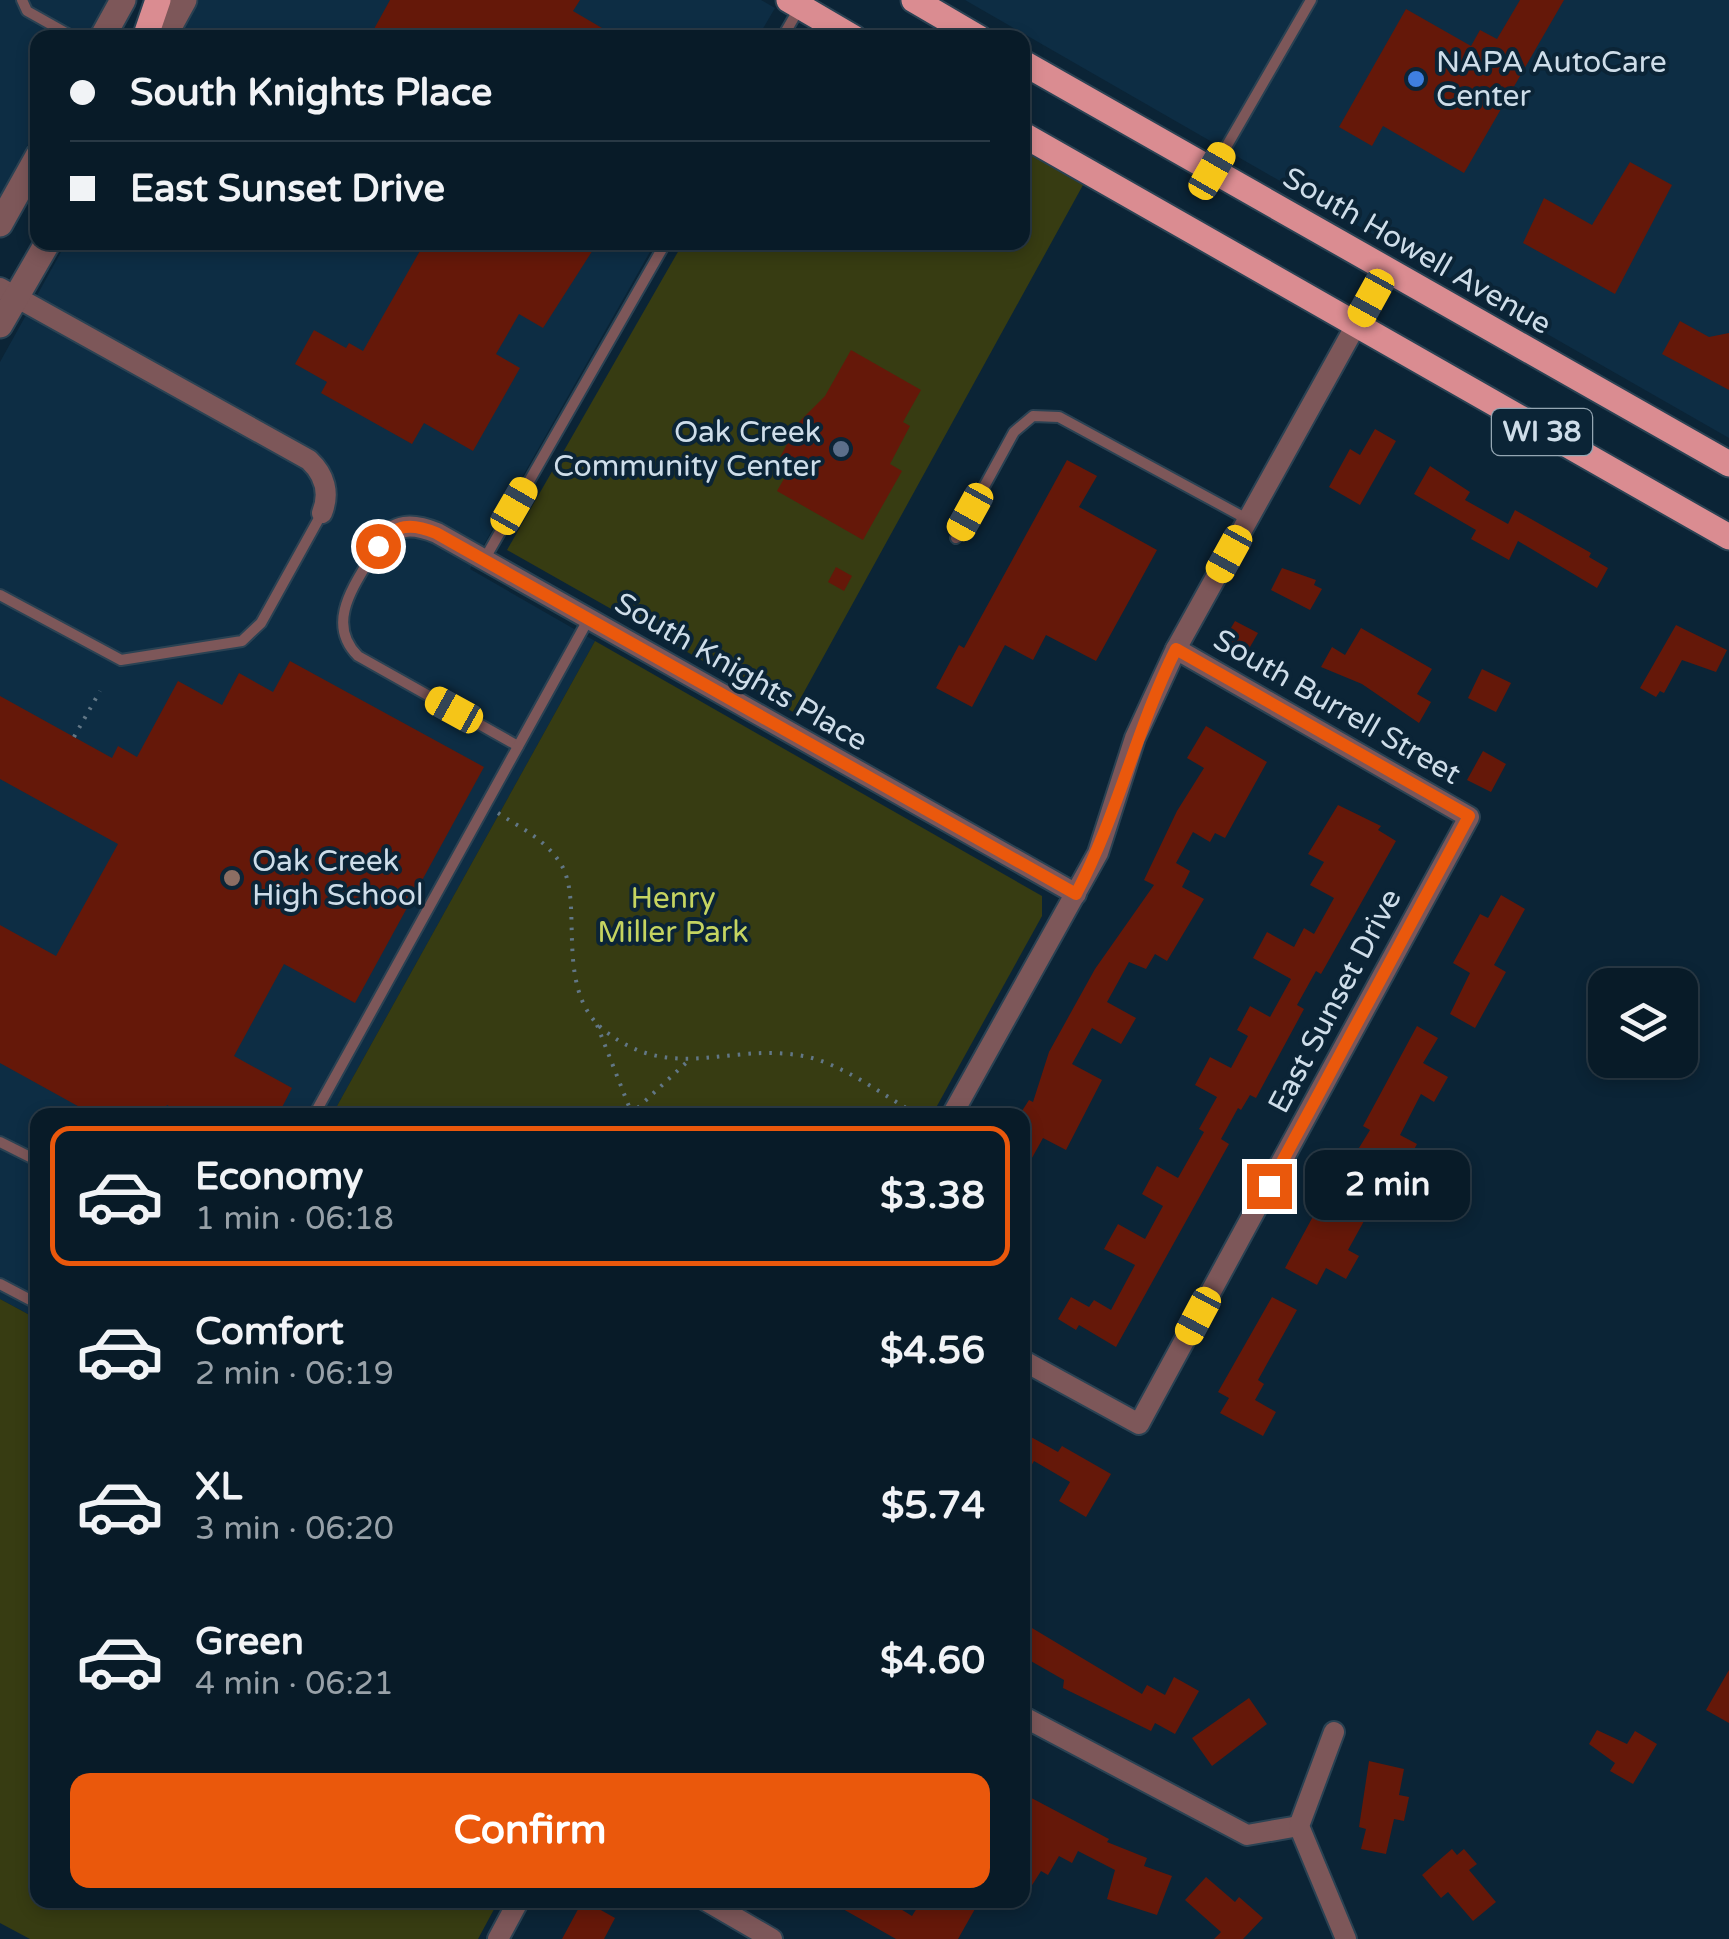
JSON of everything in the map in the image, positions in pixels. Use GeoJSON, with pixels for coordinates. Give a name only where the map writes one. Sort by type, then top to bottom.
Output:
{"type":"FeatureCollection","features":[{"type":"Feature","properties":{"kind":"main road"},"geometry":{"type":"LineString","coordinates":[[149,30],[158,0]]}},
{"type":"Feature","properties":{"kind":"main road"},"geometry":{"type":"LineString","coordinates":[[914,0],[965,30]]}},
{"type":"Feature","properties":{"kind":"main road"},"geometry":{"type":"LineString","coordinates":[[807,5],[843,30]]}},
{"type":"Feature","properties":{"kind":"main road","name":"South Howell Avenue"},"geometry":{"type":"LineString","coordinates":[[1030,67],[1729,464]]}},
{"type":"Feature","properties":{"kind":"main road","name":"WI 38"},"geometry":{"type":"LineString","coordinates":[[1030,139],[1729,537]]}},
{"type":"Feature","properties":{"kind":"street"},"geometry":{"type":"LineString","coordinates":[[106,30],[123,0]]}},
{"type":"Feature","properties":{"kind":"street"},"geometry":{"type":"LineString","coordinates":[[167,30],[184,0]]}},
{"type":"Feature","properties":{"kind":"street"},"geometry":{"type":"LineString","coordinates":[[0,224],[30,170]]}},
{"type":"Feature","properties":{"kind":"street"},"geometry":{"type":"LineString","coordinates":[[0,325],[8,292],[42,250]]}},
{"type":"Feature","properties":{"kind":"street"},"geometry":{"type":"LineString","coordinates":[[956,1108],[1102,843],[1135,738],[1176,649],[1386,270]]}},
{"type":"Feature","properties":{"kind":"street"},"geometry":{"type":"LineString","coordinates":[[8,292],[309,460],[326,486],[322,514]]}},
{"type":"Feature","properties":{"kind":"street","name":"South Knights Place"},"geometry":{"type":"LineString","coordinates":[[378,546],[400,527],[417,525],[1076,894]]}},
{"type":"Feature","properties":{"kind":"street","name":"South Burrell Street"},"geometry":{"type":"LineString","coordinates":[[1176,649],[1469,816]]}},
{"type":"Feature","properties":{"kind":"street","name":"East Sunset Drive"},"geometry":{"type":"LineString","coordinates":[[1030,1364],[1139,1424],[1469,816]]}},
{"type":"Feature","properties":{"kind":"street"},"geometry":{"type":"LineString","coordinates":[[1030,1720],[1247,1835],[1298,1826]]}},
{"type":"Feature","properties":{"kind":"street"},"geometry":{"type":"LineString","coordinates":[[1334,1732],[1298,1826],[1346,1939]]}},
{"type":"Feature","properties":{"kind":"street"},"geometry":{"type":"LineString","coordinates":[[498,1939],[515,1908]]}},
{"type":"Feature","properties":{"kind":"street"},"geometry":{"type":"LineString","coordinates":[[719,1908],[772,1939]]}},
{"type":"Feature","properties":{"kind":"lane"},"geometry":{"type":"LineString","coordinates":[[22,0],[27,11],[61,30]]}},
{"type":"Feature","properties":{"kind":"lane"},"geometry":{"type":"LineString","coordinates":[[1212,171],[1311,0]]}},
{"type":"Feature","properties":{"kind":"lane"},"geometry":{"type":"LineString","coordinates":[[788,30],[807,5]]}},
{"type":"Feature","properties":{"kind":"lane"},"geometry":{"type":"LineString","coordinates":[[484,560],[661,250]]}},
{"type":"Feature","properties":{"kind":"lane"},"geometry":{"type":"LineString","coordinates":[[956,538],[1014,432],[1033,416],[1059,417],[1248,520]]}},
{"type":"Feature","properties":{"kind":"lane"},"geometry":{"type":"LineString","coordinates":[[0,595],[122,660],[242,641],[261,623],[322,514]]}},
{"type":"Feature","properties":{"kind":"lane"},"geometry":{"type":"LineString","coordinates":[[378,546],[342,616],[346,644],[358,656],[518,746]]}},
{"type":"Feature","properties":{"kind":"lane"},"geometry":{"type":"LineString","coordinates":[[318,1108],[588,620]]}},
{"type":"Feature","properties":{"kind":"lane"},"geometry":{"type":"LineString","coordinates":[[0,1142],[30,1157]]}},
{"type":"Feature","properties":{"kind":"lane"},"geometry":{"type":"LineString","coordinates":[[0,1284],[30,1300]]}},
{"type":"Feature","properties":{"kind":"path"},"geometry":{"type":"LineString","coordinates":[[74,737],[100,691]]}},
{"type":"Feature","properties":{"kind":"path"},"geometry":{"type":"LineString","coordinates":[[486,805],[542,842],[564,868],[569,947],[582,998],[602,1029],[639,1052],[670,1061],[776,1052],[810,1057],[905,1108]]}},
{"type":"Feature","properties":{"kind":"path"},"geometry":{"type":"LineString","coordinates":[[594,1016],[629,1108]]}},
{"type":"Feature","properties":{"kind":"path"},"geometry":{"type":"LineString","coordinates":[[637,1108],[688,1061]]}},
{"type":"Feature","properties":{"kind":"shaded area"},"geometry":{"type":"Polygon","coordinates":[[[0,0],[108,0],[91,30],[30,30],[30,141],[0,196],[0,0]]]}},
{"type":"Feature","properties":{"kind":"shaded area"},"geometry":{"type":"Polygon","coordinates":[[[199,0],[761,0],[775,8],[762,30],[182,30],[199,0]]]}},
{"type":"Feature","properties":{"kind":"shaded area"},"geometry":{"type":"Polygon","coordinates":[[[965,0],[1729,0],[1729,438],[1030,37],[1030,30],[1017,30],[965,0]]]}},
{"type":"Feature","properties":{"kind":"shaded area","name":"Oak Creek High School"},"geometry":{"type":"Polygon","coordinates":[[[62,250],[651,250],[470,569],[595,641],[336,1108],[30,1108],[30,1315],[0,1299],[0,362],[62,250]]]}},
{"type":"Feature","properties":{"kind":"green space"},"geometry":{"type":"Polygon","coordinates":[[[1030,154],[1083,185],[793,712],[507,550],[679,250],[1030,250],[1030,154]]]}},
{"type":"Feature","properties":{"kind":"green space","name":"Henry Miller Park"},"geometry":{"type":"Polygon","coordinates":[[[595,641],[1042,896],[1042,916],[936,1108],[336,1108],[595,641]]]}},
{"type":"Feature","properties":{"kind":"green space"},"geometry":{"type":"Polygon","coordinates":[[[0,1299],[30,1315],[30,1908],[495,1908],[478,1939],[30,1939],[0,1923],[0,1299]]]}},
{"type":"Feature","properties":{"kind":"building"},"geometry":{"type":"Polygon","coordinates":[[[390,0],[580,0],[573,11],[605,30],[373,30],[390,0]]]}},
{"type":"Feature","properties":{"kind":"building"},"geometry":{"type":"Polygon","coordinates":[[[1520,0],[1564,0],[1464,173],[1383,126],[1372,146],[1339,127],[1406,9],[1471,46],[1480,30],[1497,39],[1520,0]]]}},
{"type":"Feature","properties":{"kind":"building"},"geometry":{"type":"Polygon","coordinates":[[[1630,162],[1672,185],[1615,294],[1523,243],[1544,198],[1592,225],[1630,162]]]}},
{"type":"Feature","properties":{"kind":"building"},"geometry":{"type":"Polygon","coordinates":[[[420,250],[593,250],[543,328],[519,314],[496,354],[520,368],[473,451],[424,423],[412,444],[321,393],[327,382],[295,364],[314,330],[346,348],[349,343],[363,351],[420,250]]]}},
{"type":"Feature","properties":{"kind":"building"},"geometry":{"type":"Polygon","coordinates":[[[1680,321],[1709,337],[1729,333],[1729,390],[1662,354],[1680,321]]]}},
{"type":"Feature","properties":{"kind":"building","name":"Oak Creek Community Center"},"geometry":{"type":"Polygon","coordinates":[[[851,350],[921,390],[903,422],[910,426],[890,464],[902,471],[863,540],[777,491],[785,477],[773,471],[798,423],[825,396],[851,350]]]}},
{"type":"Feature","properties":{"kind":"building"},"geometry":{"type":"Polygon","coordinates":[[[1375,429],[1396,441],[1360,505],[1329,487],[1350,449],[1360,455],[1375,429]]]}},
{"type":"Feature","properties":{"kind":"building"},"geometry":{"type":"Polygon","coordinates":[[[1067,460],[1097,476],[1079,507],[1157,550],[1096,661],[1046,635],[1033,660],[1005,645],[972,707],[936,688],[959,645],[964,648],[1067,460]]]}},
{"type":"Feature","properties":{"kind":"building"},"geometry":{"type":"Polygon","coordinates":[[[1430,466],[1470,492],[1465,500],[1508,524],[1515,510],[1591,553],[1589,557],[1608,568],[1597,588],[1518,541],[1509,560],[1471,539],[1476,530],[1414,494],[1430,466]]]}},
{"type":"Feature","properties":{"kind":"building"},"geometry":{"type":"Polygon","coordinates":[[[836,567],[852,576],[844,591],[828,582],[836,567]]]}},
{"type":"Feature","properties":{"kind":"building"},"geometry":{"type":"Polygon","coordinates":[[[1282,568],[1316,580],[1314,585],[1322,589],[1310,610],[1271,590],[1282,568]]]}},
{"type":"Feature","properties":{"kind":"building"},"geometry":{"type":"Polygon","coordinates":[[[1235,621],[1258,633],[1246,654],[1223,642],[1235,621]]]}},
{"type":"Feature","properties":{"kind":"building"},"geometry":{"type":"Polygon","coordinates":[[[1676,625],[1727,650],[1716,672],[1682,660],[1664,693],[1660,691],[1656,697],[1640,688],[1676,625]]]}},
{"type":"Feature","properties":{"kind":"building"},"geometry":{"type":"Polygon","coordinates":[[[1361,628],[1432,669],[1417,694],[1431,702],[1419,723],[1362,684],[1321,667],[1332,647],[1345,655],[1361,628]]]}},
{"type":"Feature","properties":{"kind":"building"},"geometry":{"type":"Polygon","coordinates":[[[290,661],[484,767],[355,1003],[284,964],[234,1056],[292,1088],[282,1108],[81,1108],[0,1063],[0,925],[56,956],[118,844],[0,779],[0,696],[112,758],[118,746],[137,757],[178,681],[222,705],[239,673],[273,692],[290,661]]]}},
{"type":"Feature","properties":{"kind":"building"},"geometry":{"type":"Polygon","coordinates":[[[1482,669],[1511,683],[1496,712],[1468,698],[1482,669]]]}},
{"type":"Feature","properties":{"kind":"building"},"geometry":{"type":"Polygon","coordinates":[[[1206,726],[1267,762],[1225,838],[1215,833],[1210,842],[1193,832],[1176,863],[1190,871],[1182,887],[1204,899],[1167,961],[1155,954],[1146,969],[1129,962],[1107,1002],[1136,1018],[1121,1044],[1092,1028],[1072,1064],[1102,1080],[1066,1150],[1043,1138],[1030,1162],[1030,1108],[1024,1108],[1029,1100],[1033,1102],[1049,1052],[1095,969],[1154,885],[1144,880],[1177,811],[1204,768],[1187,758],[1206,726]]]}},
{"type":"Feature","properties":{"kind":"building"},"geometry":{"type":"Polygon","coordinates":[[[1483,751],[1506,764],[1491,792],[1467,780],[1483,751]]]}},
{"type":"Feature","properties":{"kind":"building"},"geometry":{"type":"Polygon","coordinates":[[[1338,805],[1381,826],[1378,830],[1396,841],[1321,974],[1316,971],[1297,1005],[1304,1009],[1256,1098],[1250,1095],[1241,1110],[1238,1108],[1221,1139],[1229,1144],[1116,1347],[1079,1325],[1076,1330],[1058,1319],[1071,1297],[1089,1307],[1094,1300],[1111,1310],[1135,1265],[1104,1249],[1118,1224],[1145,1239],[1163,1206],[1142,1194],[1157,1166],[1178,1178],[1204,1132],[1199,1129],[1217,1097],[1195,1085],[1210,1057],[1231,1068],[1248,1036],[1237,1030],[1250,1006],[1270,1017],[1291,979],[1253,958],[1267,932],[1294,947],[1304,928],[1314,934],[1334,898],[1310,885],[1324,862],[1308,854],[1338,805]]]}},
{"type":"Feature","properties":{"kind":"building"},"geometry":{"type":"Polygon","coordinates":[[[1501,895],[1525,909],[1494,965],[1506,972],[1475,1028],[1450,1014],[1470,973],[1453,963],[1480,914],[1488,918],[1501,895]]]}},
{"type":"Feature","properties":{"kind":"building"},"geometry":{"type":"Polygon","coordinates":[[[1417,1026],[1438,1038],[1423,1063],[1448,1077],[1434,1102],[1421,1094],[1400,1135],[1417,1144],[1403,1170],[1391,1163],[1359,1218],[1364,1221],[1348,1250],[1359,1256],[1346,1279],[1326,1268],[1317,1285],[1285,1268],[1323,1198],[1327,1200],[1370,1130],[1363,1126],[1417,1026]]]}},
{"type":"Feature","properties":{"kind":"building"},"geometry":{"type":"Polygon","coordinates":[[[1272,1297],[1297,1310],[1258,1380],[1264,1384],[1255,1400],[1276,1412],[1263,1436],[1220,1413],[1229,1398],[1218,1392],[1272,1297]]]}},
{"type":"Feature","properties":{"kind":"building"},"geometry":{"type":"Polygon","coordinates":[[[1030,1436],[1058,1452],[1062,1446],[1111,1474],[1086,1517],[1059,1501],[1070,1482],[1034,1461],[1030,1468],[1030,1436]]]}},
{"type":"Feature","properties":{"kind":"building"},"geometry":{"type":"Polygon","coordinates":[[[1030,1627],[1142,1694],[1147,1685],[1165,1695],[1174,1677],[1199,1691],[1175,1734],[1155,1723],[1151,1731],[1063,1688],[1064,1680],[1030,1661],[1030,1627]]]}},
{"type":"Feature","properties":{"kind":"building"},"geometry":{"type":"Polygon","coordinates":[[[1729,1670],[1729,1723],[1706,1710],[1729,1670]]]}},
{"type":"Feature","properties":{"kind":"building"},"geometry":{"type":"Polygon","coordinates":[[[1249,1698],[1267,1724],[1212,1766],[1192,1738],[1249,1698]]]}},
{"type":"Feature","properties":{"kind":"building"},"geometry":{"type":"Polygon","coordinates":[[[1597,1730],[1627,1744],[1635,1731],[1657,1744],[1633,1784],[1610,1771],[1615,1763],[1589,1744],[1597,1730]]]}},
{"type":"Feature","properties":{"kind":"building"},"geometry":{"type":"Polygon","coordinates":[[[1369,1761],[1404,1769],[1399,1795],[1409,1797],[1404,1821],[1394,1819],[1386,1854],[1361,1849],[1366,1829],[1359,1827],[1369,1761]]]}},
{"type":"Feature","properties":{"kind":"building"},"geometry":{"type":"Polygon","coordinates":[[[1030,1797],[1109,1839],[1107,1842],[1147,1858],[1144,1866],[1172,1876],[1157,1915],[1107,1899],[1115,1870],[1078,1851],[1072,1863],[1059,1856],[1048,1875],[1041,1871],[1030,1888],[1030,1797]]]}},
{"type":"Feature","properties":{"kind":"building"},"geometry":{"type":"Polygon","coordinates":[[[1452,1849],[1457,1855],[1464,1849],[1477,1864],[1469,1870],[1496,1902],[1473,1921],[1448,1892],[1441,1898],[1422,1875],[1452,1849]]]}},
{"type":"Feature","properties":{"kind":"building"},"geometry":{"type":"Polygon","coordinates":[[[1206,1877],[1235,1902],[1239,1897],[1263,1918],[1243,1939],[1214,1939],[1221,1932],[1185,1900],[1206,1877]]]}},
{"type":"Feature","properties":{"kind":"building"},"geometry":{"type":"Polygon","coordinates":[[[579,1908],[597,1908],[615,1918],[604,1939],[562,1939],[579,1908]]]}},
{"type":"Feature","properties":{"kind":"building"},"geometry":{"type":"Polygon","coordinates":[[[841,1908],[899,1908],[912,1916],[917,1908],[975,1908],[958,1939],[896,1939],[841,1908]]]}},
{"type":"Feature","properties":{"kind":"place","name":"NAPA AutoCare Center"},"geometry":{"type":"Point","coordinates":[1416,79]}},
{"type":"Feature","properties":{"kind":"place","name":"Oak Creek Community Center"},"geometry":{"type":"Point","coordinates":[841,449]}},
{"type":"Feature","properties":{"kind":"place","name":"Oak Creek High School"},"geometry":{"type":"Point","coordinates":[232,878]}},
{"type":"Feature","properties":{"kind":"route"},"geometry":{"type":"LineString","coordinates":[[378,546],[386,534],[400,527],[417,525],[436,533],[1076,894],[1098,853],[1135,738],[1176,649],[1469,816],[1269,1186]]}}]}
